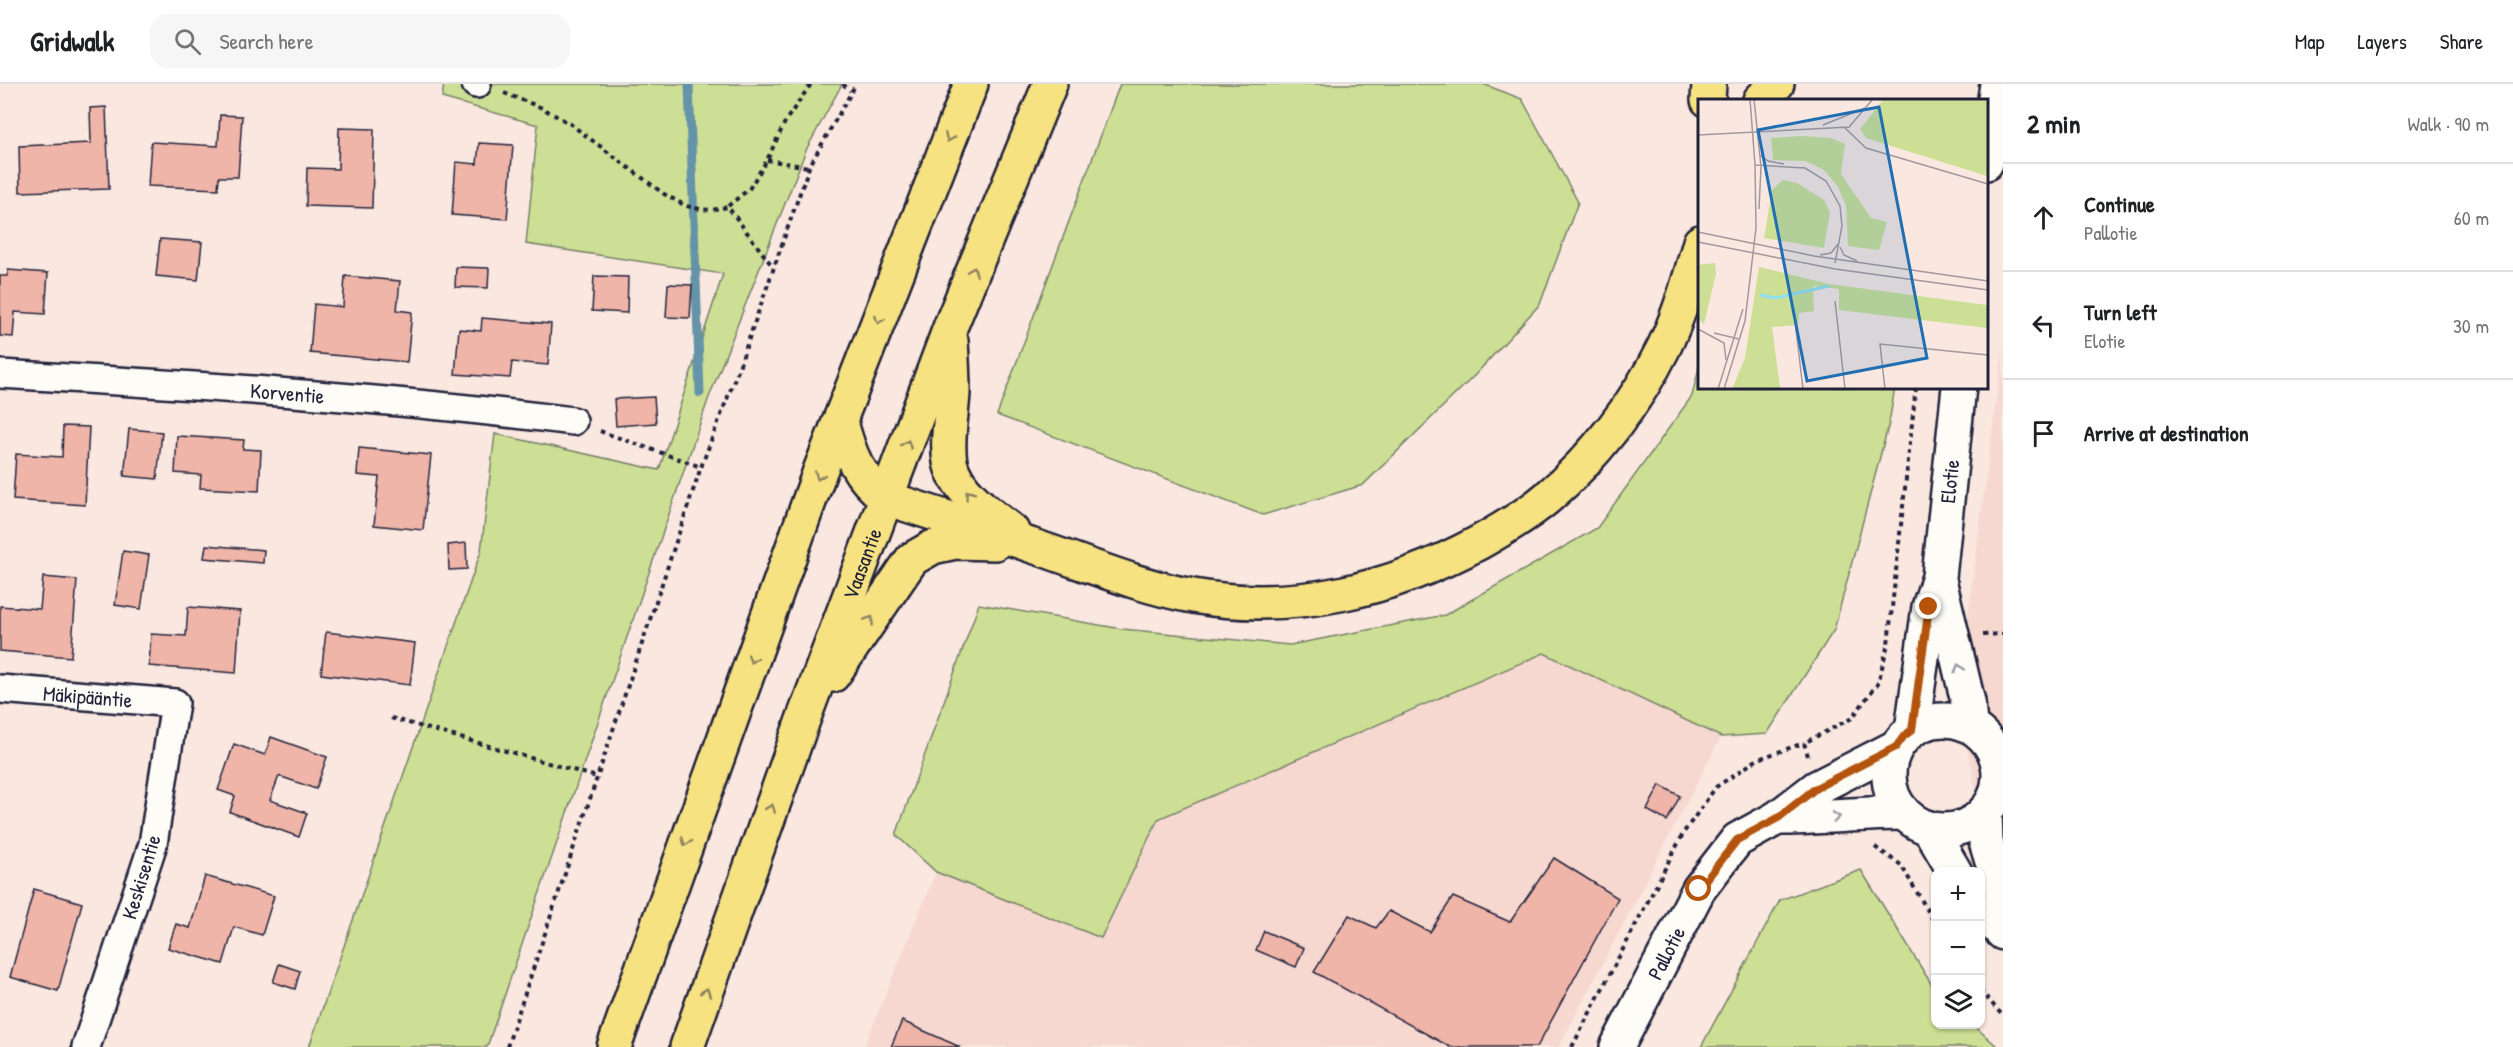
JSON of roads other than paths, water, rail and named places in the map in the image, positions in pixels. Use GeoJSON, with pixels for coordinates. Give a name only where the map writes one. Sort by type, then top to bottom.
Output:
{"type":"FeatureCollection","features":[{"type":"Feature","properties":{"kind":"main road"},"geometry":{"type":"LineString","coordinates":[[615,1047],[820,471],[971,84]]}},
{"type":"Feature","properties":{"kind":"main road","name":"Vaasantie"},"geometry":{"type":"LineString","coordinates":[[687,1047],[803,720],[951,325],[1050,84]]}},
{"type":"Feature","properties":{"kind":"main road"},"geometry":{"type":"LineString","coordinates":[[1708,99],[1709,84]]}},
{"type":"Feature","properties":{"kind":"main road"},"geometry":{"type":"LineString","coordinates":[[1761,99],[1777,84]]}},
{"type":"Feature","properties":{"kind":"main road"},"geometry":{"type":"LineString","coordinates":[[1988,149],[1997,84]]}},
{"type":"Feature","properties":{"kind":"main road"},"geometry":{"type":"LineString","coordinates":[[841,422],[857,469],[870,485],[886,498],[1030,544],[1143,585],[1196,597],[1250,602],[1298,601],[1353,592],[1402,579],[1451,558],[1506,528],[1547,498],[1615,425],[1639,390],[1664,348],[1682,305],[1698,249]]}},
{"type":"Feature","properties":{"kind":"main road"},"geometry":{"type":"LineString","coordinates":[[951,325],[953,394],[949,423],[951,464],[964,488],[976,503],[1030,544]]}},
{"type":"Feature","properties":{"kind":"main road","name":"Elotie"},"geometry":{"type":"LineString","coordinates":[[1904,739],[1929,607],[1939,577],[1959,388]]}},
{"type":"Feature","properties":{"kind":"main road"},"geometry":{"type":"LineString","coordinates":[[803,720],[912,559],[933,547],[956,542],[1030,544]]}},
{"type":"Feature","properties":{"kind":"main road","name":"Elotie"},"geometry":{"type":"LineString","coordinates":[[1939,577],[1968,702],[1970,726]]}},
{"type":"Feature","properties":{"kind":"main road"},"geometry":{"type":"LineString","coordinates":[[1916,820],[1943,831],[1962,828],[1978,819],[1991,804],[1998,787],[1999,768],[1994,751],[1984,736],[1970,726],[1953,720],[1935,720],[1904,739],[1889,768],[1889,785],[1896,803],[1916,820],[1951,867]]}},
{"type":"Feature","properties":{"kind":"main road","name":"Pallotie"},"geometry":{"type":"LineString","coordinates":[[1617,1047],[1699,889],[1737,840],[1778,818],[1816,788],[1904,739]]}},
{"type":"Feature","properties":{"kind":"main road"},"geometry":{"type":"LineString","coordinates":[[1986,811],[1986,842],[2003,897]]}},
{"type":"Feature","properties":{"kind":"main road","name":"Pallotie"},"geometry":{"type":"LineString","coordinates":[[1778,818],[1824,819],[1872,813],[1916,820]]}},
{"type":"Feature","properties":{"kind":"main road"},"geometry":{"type":"LineString","coordinates":[[1985,915],[2003,933]]}},
{"type":"Feature","properties":{"kind":"street","name":"Korventie"},"geometry":{"type":"LineString","coordinates":[[0,374],[134,382],[476,409],[573,421]]}},
{"type":"Feature","properties":{"kind":"street","name":"Mäkipääntie"},"geometry":{"type":"LineString","coordinates":[[0,689],[175,703]]}},
{"type":"Feature","properties":{"kind":"street","name":"Keskisentie"},"geometry":{"type":"LineString","coordinates":[[86,1047],[153,844],[175,703]]}},
{"type":"Feature","properties":{"kind":"waterway"},"geometry":{"type":"LineString","coordinates":[[689,84],[700,393]]}}]}
